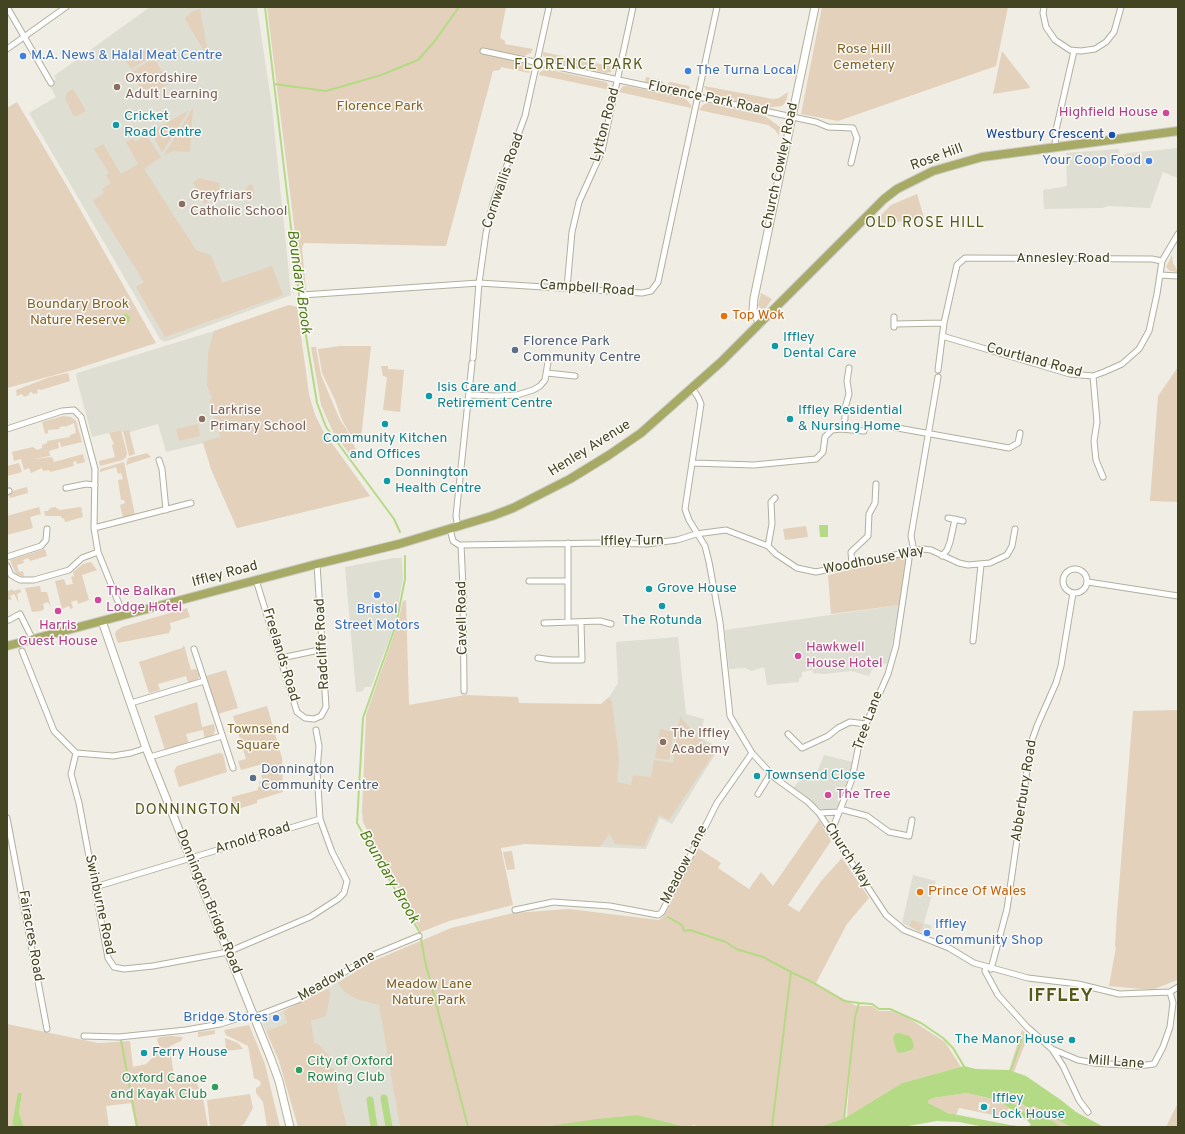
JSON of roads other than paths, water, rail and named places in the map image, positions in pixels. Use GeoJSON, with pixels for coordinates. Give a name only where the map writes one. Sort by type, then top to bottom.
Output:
{"type":"FeatureCollection","features":[{"type":"Feature","properties":{"kind":"main road","name":"Church Cowley Road"},"geometry":{"type":"LineString","coordinates":[[760,324],[753,310],[754,298],[815,7]]}},
{"type":"Feature","properties":{"kind":"main road","name":"Rose Hill"},"geometry":{"type":"LineString","coordinates":[[760,324],[873,209],[897,189],[933,171],[972,159],[1055,146],[1178,130]]}},
{"type":"Feature","properties":{"kind":"main road","name":"Henley Avenue"},"geometry":{"type":"LineString","coordinates":[[402,543],[454,528],[512,508],[570,479],[641,433],[692,388],[760,324]]}},
{"type":"Feature","properties":{"kind":"main road","name":"Iffley Road"},"geometry":{"type":"LineString","coordinates":[[7,646],[402,543]]}},
{"type":"Feature","properties":{"kind":"main road","name":"Donnington Bridge Road"},"geometry":{"type":"LineString","coordinates":[[102,621],[146,748],[276,1074],[290,1127]]}},
{"type":"Feature","properties":{"kind":"street"},"geometry":{"type":"LineString","coordinates":[[7,7],[51,83]]}},
{"type":"Feature","properties":{"kind":"street"},"geometry":{"type":"LineString","coordinates":[[7,49],[66,7]]}},
{"type":"Feature","properties":{"kind":"street","name":"Cornwallis Road"},"geometry":{"type":"LineString","coordinates":[[454,528],[469,395],[479,283],[486,233],[493,203],[520,134],[549,7]]}},
{"type":"Feature","properties":{"kind":"street","name":"Lytton Road"},"geometry":{"type":"LineString","coordinates":[[567,288],[572,232],[579,202],[602,151],[633,7]]}},
{"type":"Feature","properties":{"kind":"street","name":"Campbell Road"},"geometry":{"type":"LineString","coordinates":[[302,295],[479,283],[642,293],[650,291],[658,282],[717,7]]}},
{"type":"Feature","properties":{"kind":"street"},"geometry":{"type":"LineString","coordinates":[[1044,7],[1043,13],[1046,27],[1055,40],[1074,51],[1095,48],[1106,42],[1114,32],[1120,7]]}},
{"type":"Feature","properties":{"kind":"street","name":"Florence Park Road"},"geometry":{"type":"LineString","coordinates":[[483,51],[816,122],[828,127],[853,128],[858,138],[851,163]]}},
{"type":"Feature","properties":{"kind":"street"},"geometry":{"type":"LineString","coordinates":[[1055,146],[1056,130],[1074,51]]}},
{"type":"Feature","properties":{"kind":"street","name":"Courtland Road"},"geometry":{"type":"LineString","coordinates":[[942,336],[1070,374],[1093,376],[1122,364],[1139,349],[1149,331],[1162,261],[1178,234]]}},
{"type":"Feature","properties":{"kind":"street","name":"Annesley Road"},"geometry":{"type":"LineString","coordinates":[[944,323],[957,265],[965,258],[1144,259],[1162,261]]}},
{"type":"Feature","properties":{"kind":"street"},"geometry":{"type":"LineString","coordinates":[[1160,275],[1178,276]]}},
{"type":"Feature","properties":{"kind":"street"},"geometry":{"type":"LineString","coordinates":[[894,317],[894,325],[944,323],[938,370]]}},
{"type":"Feature","properties":{"kind":"street"},"geometry":{"type":"LineString","coordinates":[[469,395],[517,395],[528,392],[540,386],[544,380],[548,362]]}},
{"type":"Feature","properties":{"kind":"street"},"geometry":{"type":"LineString","coordinates":[[840,429],[845,419],[845,408],[849,394],[847,381],[849,368]]}},
{"type":"Feature","properties":{"kind":"street"},"geometry":{"type":"LineString","coordinates":[[546,373],[575,376]]}},
{"type":"Feature","properties":{"kind":"street"},"geometry":{"type":"LineString","coordinates":[[1093,376],[1097,422],[1094,441],[1096,460],[1103,478]]}},
{"type":"Feature","properties":{"kind":"street"},"geometry":{"type":"LineString","coordinates":[[914,551],[911,536],[938,377]]}},
{"type":"Feature","properties":{"kind":"street"},"geometry":{"type":"LineString","coordinates":[[692,388],[701,404],[685,508],[696,534]]}},
{"type":"Feature","properties":{"kind":"street"},"geometry":{"type":"LineString","coordinates":[[7,429],[62,411],[74,410],[81,418],[95,469],[94,528],[98,552],[119,604],[122,616]]}},
{"type":"Feature","properties":{"kind":"street"},"geometry":{"type":"LineString","coordinates":[[892,427],[1009,448],[1018,443],[1020,433]]}},
{"type":"Feature","properties":{"kind":"street"},"geometry":{"type":"LineString","coordinates":[[693,463],[754,465],[816,459],[823,452],[825,437],[832,430],[840,429],[864,431]]}},
{"type":"Feature","properties":{"kind":"street"},"geometry":{"type":"LineString","coordinates":[[159,460],[162,469],[166,510]]}},
{"type":"Feature","properties":{"kind":"street"},"geometry":{"type":"LineString","coordinates":[[66,488],[86,484],[95,485]]}},
{"type":"Feature","properties":{"kind":"street"},"geometry":{"type":"LineString","coordinates":[[852,565],[851,552],[868,536],[869,514],[876,503],[876,484]]}},
{"type":"Feature","properties":{"kind":"street"},"geometry":{"type":"LineString","coordinates":[[768,546],[772,524],[771,502],[775,498]]}},
{"type":"Feature","properties":{"kind":"street"},"geometry":{"type":"LineString","coordinates":[[94,528],[191,503]]}},
{"type":"Feature","properties":{"kind":"street"},"geometry":{"type":"LineString","coordinates":[[948,518],[963,521]]}},
{"type":"Feature","properties":{"kind":"street"},"geometry":{"type":"LineString","coordinates":[[942,556],[947,550],[950,542],[955,519]]}},
{"type":"Feature","properties":{"kind":"street"},"geometry":{"type":"LineString","coordinates":[[454,528],[453,541],[456,544],[461,545]]}},
{"type":"Feature","properties":{"kind":"street"},"geometry":{"type":"LineString","coordinates":[[7,557],[41,546],[46,540],[47,529]]}},
{"type":"Feature","properties":{"kind":"street"},"geometry":{"type":"LineString","coordinates":[[973,641],[980,565],[995,562],[1007,555],[1012,546],[1015,529]]}},
{"type":"Feature","properties":{"kind":"street","name":"Woodhouse Way"},"geometry":{"type":"LineString","coordinates":[[696,534],[726,530],[768,546],[788,563],[805,570],[816,572],[914,551],[931,550],[958,562],[980,565]]}},
{"type":"Feature","properties":{"kind":"street","name":"Iffley Turn"},"geometry":{"type":"LineString","coordinates":[[461,545],[568,543],[647,544],[677,540],[696,534]]}},
{"type":"Feature","properties":{"kind":"street","name":"Church Way"},"geometry":{"type":"LineString","coordinates":[[696,534],[705,546],[709,562],[720,622],[730,716],[752,753],[770,774],[808,802],[819,813],[886,915],[904,930],[949,948],[974,963],[989,968],[1028,978],[1078,984],[1119,994],[1170,992]]}},
{"type":"Feature","properties":{"kind":"street"},"geometry":{"type":"LineString","coordinates":[[568,543],[568,622]]}},
{"type":"Feature","properties":{"kind":"street","name":"Cavell Road"},"geometry":{"type":"LineString","coordinates":[[461,545],[464,691]]}},
{"type":"Feature","properties":{"kind":"street"},"geometry":{"type":"LineString","coordinates":[[7,566],[11,575],[20,580],[34,580],[69,570],[82,558],[98,552]]}},
{"type":"Feature","properties":{"kind":"street","name":"Tree Lane"},"geometry":{"type":"LineString","coordinates":[[831,833],[852,779],[858,749],[866,724],[888,674],[896,646],[909,559]]}},
{"type":"Feature","properties":{"kind":"street","name":"Radcliffe Road"},"geometry":{"type":"LineString","coordinates":[[314,719],[321,716],[326,707],[324,649],[317,564]]}},
{"type":"Feature","properties":{"kind":"street"},"geometry":{"type":"LineString","coordinates":[[1079,570],[1085,574],[1088,582],[1084,589],[1077,593],[1066,590],[1063,583],[1068,572],[1079,570]]}},
{"type":"Feature","properties":{"kind":"street","name":"Freelands Road"},"geometry":{"type":"LineString","coordinates":[[256,580],[298,712],[305,718],[314,719]]}},
{"type":"Feature","properties":{"kind":"street"},"geometry":{"type":"LineString","coordinates":[[529,581],[568,580]]}},
{"type":"Feature","properties":{"kind":"street"},"geometry":{"type":"LineString","coordinates":[[1088,582],[1178,596]]}},
{"type":"Feature","properties":{"kind":"street","name":"Abberbury Road"},"geometry":{"type":"LineString","coordinates":[[989,968],[1006,909],[1031,743],[1056,684],[1061,666],[1073,593]]}},
{"type":"Feature","properties":{"kind":"street"},"geometry":{"type":"LineString","coordinates":[[9,620],[20,614],[32,640]]}},
{"type":"Feature","properties":{"kind":"street"},"geometry":{"type":"LineString","coordinates":[[538,658],[552,660],[582,660],[581,622]]}},
{"type":"Feature","properties":{"kind":"street"},"geometry":{"type":"LineString","coordinates":[[544,623],[605,622],[611,624]]}},
{"type":"Feature","properties":{"kind":"street"},"geometry":{"type":"LineString","coordinates":[[194,649],[233,768]]}},
{"type":"Feature","properties":{"kind":"street"},"geometry":{"type":"LineString","coordinates":[[281,658],[324,649]]}},
{"type":"Feature","properties":{"kind":"street"},"geometry":{"type":"LineString","coordinates":[[22,651],[54,731],[76,753],[113,756],[131,753],[146,748]]}},
{"type":"Feature","properties":{"kind":"street"},"geometry":{"type":"LineString","coordinates":[[131,703],[204,681]]}},
{"type":"Feature","properties":{"kind":"street"},"geometry":{"type":"LineString","coordinates":[[788,734],[802,748],[828,736],[838,728],[850,722],[866,724]]}},
{"type":"Feature","properties":{"kind":"street"},"geometry":{"type":"LineString","coordinates":[[228,952],[310,917],[338,899],[344,892],[347,880],[332,852],[320,819],[317,771],[319,746],[316,730]]}},
{"type":"Feature","properties":{"kind":"street"},"geometry":{"type":"LineString","coordinates":[[150,757],[222,736]]}},
{"type":"Feature","properties":{"kind":"street","name":"Swinburne Road"},"geometry":{"type":"LineString","coordinates":[[76,753],[71,774],[79,803],[108,958],[114,967],[124,969],[153,966],[228,952]]}},
{"type":"Feature","properties":{"kind":"street","name":"Meadow Lane"},"geometry":{"type":"LineString","coordinates":[[515,910],[553,902],[610,906],[658,915],[662,912],[717,802],[752,753]]}},
{"type":"Feature","properties":{"kind":"street"},"geometry":{"type":"LineString","coordinates":[[758,794],[770,774]]}},
{"type":"Feature","properties":{"kind":"street"},"geometry":{"type":"LineString","coordinates":[[819,813],[840,810],[867,816],[889,832],[909,836],[912,820]]}},
{"type":"Feature","properties":{"kind":"street","name":"Fairacres Road"},"geometry":{"type":"LineString","coordinates":[[7,818],[47,1029]]}},
{"type":"Feature","properties":{"kind":"street","name":"Arnold Road"},"geometry":{"type":"LineString","coordinates":[[95,888],[320,819]]}},
{"type":"Feature","properties":{"kind":"street","name":"Meadow Lane"},"geometry":{"type":"LineString","coordinates":[[84,1036],[94,1038],[119,1037],[186,1030],[253,1016],[298,1000],[373,955],[419,936]]}},
{"type":"Feature","properties":{"kind":"street","name":"Mill Lane"},"geometry":{"type":"LineString","coordinates":[[989,968],[986,971],[991,984],[1009,1009],[1052,1049],[1063,1066],[1076,1095],[1088,1112]]}},
{"type":"Feature","properties":{"kind":"street"},"geometry":{"type":"LineString","coordinates":[[1170,992],[1178,987]]}},
{"type":"Feature","properties":{"kind":"street","name":"Mill Lane"},"geometry":{"type":"LineString","coordinates":[[1052,1049],[1078,1060],[1094,1063],[1138,1066],[1154,1064],[1163,1047],[1170,1027],[1173,1003],[1170,992]]}},
{"type":"Feature","properties":{"kind":"waterway","name":"Boundary Brook"},"geometry":{"type":"LineString","coordinates":[[265,7],[298,287],[317,403],[326,427],[394,519],[400,532]]}},
{"type":"Feature","properties":{"kind":"waterway"},"geometry":{"type":"LineString","coordinates":[[274,84],[326,91],[381,75],[418,60],[434,42],[459,7]]}},
{"type":"Feature","properties":{"kind":"waterway","name":"Boundary Brook"},"geometry":{"type":"LineString","coordinates":[[405,556],[405,579],[396,625],[363,718],[357,823],[420,933],[425,961],[468,1127]]}},
{"type":"Feature","properties":{"kind":"waterway"},"geometry":{"type":"LineString","coordinates":[[668,917],[682,925],[684,931],[690,930],[726,942],[736,949],[763,957],[791,972],[772,1127]]}},
{"type":"Feature","properties":{"kind":"waterway"},"geometry":{"type":"LineString","coordinates":[[791,972],[812,982],[844,1001],[859,1003],[855,1017],[844,1120]]}},
{"type":"Feature","properties":{"kind":"waterway"},"geometry":{"type":"LineString","coordinates":[[859,1003],[872,1004],[879,1009],[890,1009],[921,1023],[943,1038],[953,1048],[965,1068]]}},
{"type":"Feature","properties":{"kind":"waterway"},"geometry":{"type":"LineString","coordinates":[[1010,1073],[1022,1038]]}},
{"type":"Feature","properties":{"kind":"waterway"},"geometry":{"type":"LineString","coordinates":[[121,1040],[137,1127]]}},
{"type":"Feature","properties":{"kind":"waterway"},"geometry":{"type":"LineString","coordinates":[[384,1098],[389,1127]]}},
{"type":"Feature","properties":{"kind":"waterway"},"geometry":{"type":"LineString","coordinates":[[370,1100],[374,1127]]}},
{"type":"Feature","properties":{"kind":"place","name":"M.A. News & Halal Meat Centre"},"geometry":{"type":"Point","coordinates":[23,56]}},
{"type":"Feature","properties":{"kind":"place","name":"The Turna Local"},"geometry":{"type":"Point","coordinates":[688,71]}},
{"type":"Feature","properties":{"kind":"place","name":"Oxfordshire Adult Learning"},"geometry":{"type":"Point","coordinates":[117,87]}},
{"type":"Feature","properties":{"kind":"place","name":"Highfield House"},"geometry":{"type":"Point","coordinates":[1166,113]}},
{"type":"Feature","properties":{"kind":"place","name":"Cricket Road Centre"},"geometry":{"type":"Point","coordinates":[116,125]}},
{"type":"Feature","properties":{"kind":"place","name":"Westbury Crescent"},"geometry":{"type":"Point","coordinates":[1112,135]}},
{"type":"Feature","properties":{"kind":"place","name":"Your Coop Food"},"geometry":{"type":"Point","coordinates":[1149,161]}},
{"type":"Feature","properties":{"kind":"place","name":"Greyfriars Catholic School"},"geometry":{"type":"Point","coordinates":[182,204]}},
{"type":"Feature","properties":{"kind":"place","name":"Top Wok"},"geometry":{"type":"Point","coordinates":[724,316]}},
{"type":"Feature","properties":{"kind":"place","name":"Iffley Dental Care"},"geometry":{"type":"Point","coordinates":[775,346]}},
{"type":"Feature","properties":{"kind":"place","name":"Florence Park Community Centre"},"geometry":{"type":"Point","coordinates":[515,350]}},
{"type":"Feature","properties":{"kind":"place","name":"Isis Care and Retirement Centre"},"geometry":{"type":"Point","coordinates":[429,396]}},
{"type":"Feature","properties":{"kind":"place","name":"Larkrise Primary School"},"geometry":{"type":"Point","coordinates":[202,419]}},
{"type":"Feature","properties":{"kind":"place","name":"Iffley Residential & Nursing Home"},"geometry":{"type":"Point","coordinates":[790,419]}},
{"type":"Feature","properties":{"kind":"place","name":"Community Kitchen and Offices"},"geometry":{"type":"Point","coordinates":[385,424]}},
{"type":"Feature","properties":{"kind":"place","name":"Donnington Health Centre"},"geometry":{"type":"Point","coordinates":[387,481]}},
{"type":"Feature","properties":{"kind":"place","name":"Grove House"},"geometry":{"type":"Point","coordinates":[649,589]}},
{"type":"Feature","properties":{"kind":"place","name":"Bristol Street Motors"},"geometry":{"type":"Point","coordinates":[377,595]}},
{"type":"Feature","properties":{"kind":"place","name":"The Balkan Lodge Hotel"},"geometry":{"type":"Point","coordinates":[98,600]}},
{"type":"Feature","properties":{"kind":"place","name":"The Rotunda"},"geometry":{"type":"Point","coordinates":[662,606]}},
{"type":"Feature","properties":{"kind":"place","name":"Harris Guest House"},"geometry":{"type":"Point","coordinates":[58,611]}},
{"type":"Feature","properties":{"kind":"place","name":"Hawkwell House Hotel"},"geometry":{"type":"Point","coordinates":[798,656]}},
{"type":"Feature","properties":{"kind":"place","name":"The Iffley Academy"},"geometry":{"type":"Point","coordinates":[663,742]}},
{"type":"Feature","properties":{"kind":"place","name":"Townsend Close"},"geometry":{"type":"Point","coordinates":[757,776]}},
{"type":"Feature","properties":{"kind":"place","name":"Donnington Community Centre"},"geometry":{"type":"Point","coordinates":[253,778]}},
{"type":"Feature","properties":{"kind":"place","name":"The Tree"},"geometry":{"type":"Point","coordinates":[828,795]}},
{"type":"Feature","properties":{"kind":"place","name":"Prince Of Wales"},"geometry":{"type":"Point","coordinates":[920,892]}},
{"type":"Feature","properties":{"kind":"place","name":"Iffley Community Shop"},"geometry":{"type":"Point","coordinates":[927,933]}},
{"type":"Feature","properties":{"kind":"place","name":"Bridge Stores"},"geometry":{"type":"Point","coordinates":[276,1018]}},
{"type":"Feature","properties":{"kind":"place","name":"The Manor House"},"geometry":{"type":"Point","coordinates":[1072,1040]}},
{"type":"Feature","properties":{"kind":"place","name":"Ferry House"},"geometry":{"type":"Point","coordinates":[144,1053]}},
{"type":"Feature","properties":{"kind":"place","name":"City of Oxford Rowing Club"},"geometry":{"type":"Point","coordinates":[299,1070]}},
{"type":"Feature","properties":{"kind":"place","name":"Oxford Canoe and Kayak Club"},"geometry":{"type":"Point","coordinates":[215,1087]}},
{"type":"Feature","properties":{"kind":"place","name":"Iffley Lock House"},"geometry":{"type":"Point","coordinates":[984,1107]}},
{"type":"Feature","properties":{"kind":"district","name":"FLORENCE PARK"},"geometry":{"type":"Point","coordinates":[579,66]}},
{"type":"Feature","properties":{"kind":"district","name":"OLD ROSE HILL"},"geometry":{"type":"Point","coordinates":[925,224]}},
{"type":"Feature","properties":{"kind":"district","name":"DONNINGTON"},"geometry":{"type":"Point","coordinates":[188,811]}},
{"type":"Feature","properties":{"kind":"district","name":"IFFLEY"},"geometry":{"type":"Point","coordinates":[1061,997]}},
{"type":"Feature","properties":{"kind":"park label","name":"Rose Hill Cemetery"},"geometry":{"type":"Point","coordinates":[864,58]}},
{"type":"Feature","properties":{"kind":"park label","name":"Florence Park"},"geometry":{"type":"Point","coordinates":[380,107]}},
{"type":"Feature","properties":{"kind":"park label","name":"Boundary Brook Nature Reserve"},"geometry":{"type":"Point","coordinates":[78,314]}},
{"type":"Feature","properties":{"kind":"park label","name":"Townsend Square"},"geometry":{"type":"Point","coordinates":[258,738]}},
{"type":"Feature","properties":{"kind":"park label","name":"Meadow Lane Nature Park"},"geometry":{"type":"Point","coordinates":[429,994]}}]}
